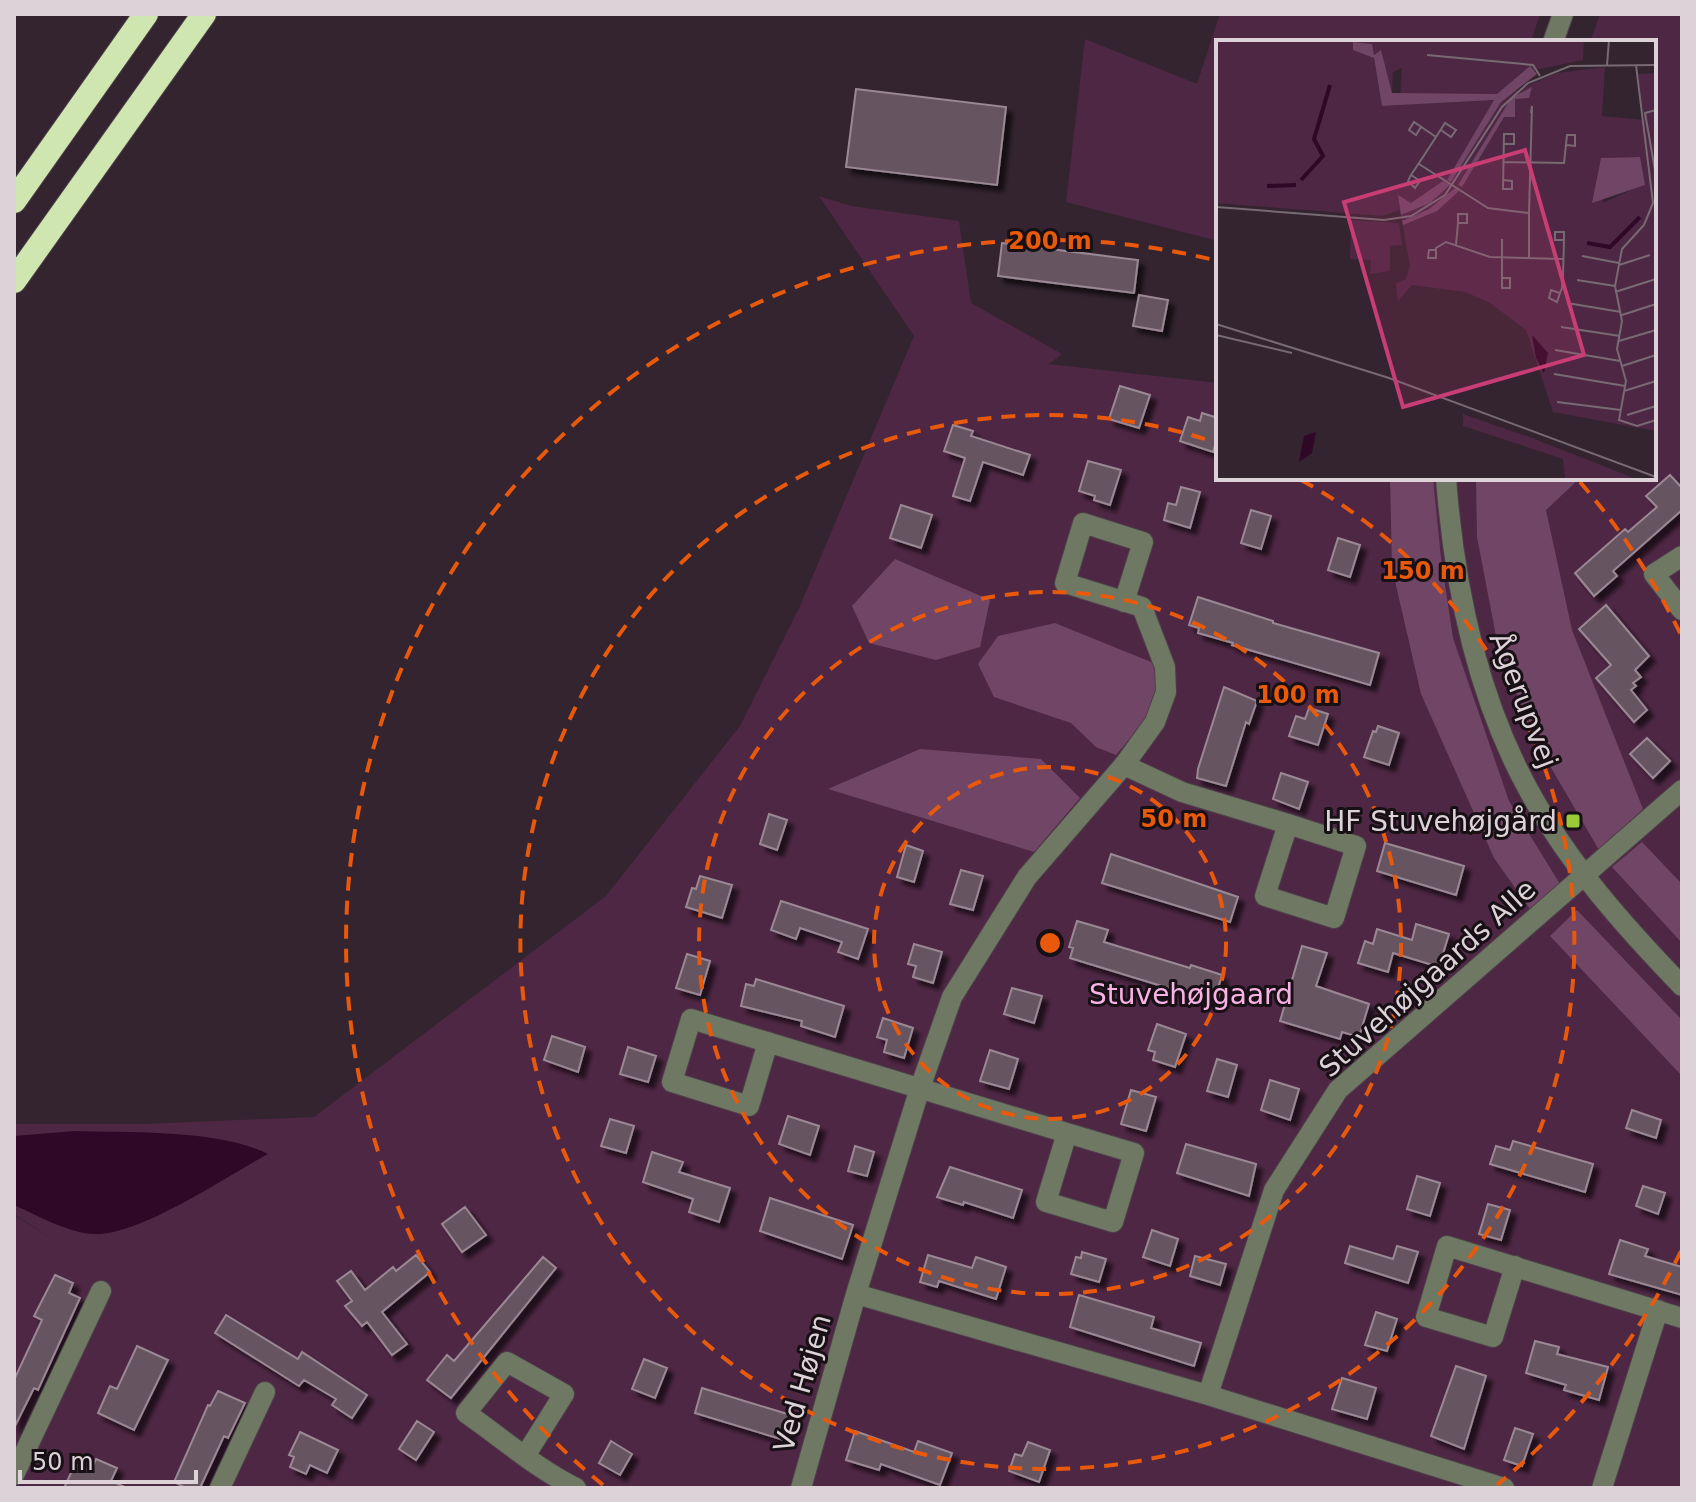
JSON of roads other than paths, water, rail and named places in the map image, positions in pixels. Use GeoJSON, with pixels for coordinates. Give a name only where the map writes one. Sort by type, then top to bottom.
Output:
{"type":"FeatureCollection","features":[{"type":"Feature","properties":{"kind":"highway"},"geometry":{"type":"LineString","coordinates":[[14,201],[146,14]]}},
{"type":"Feature","properties":{"kind":"highway"},"geometry":{"type":"LineString","coordinates":[[14,281],[204,14]]}},
{"type":"Feature","properties":{"kind":"street"},"geometry":{"type":"LineString","coordinates":[[1554,40],[1563,14]]}},
{"type":"Feature","properties":{"kind":"street","name":"Ågerupvej"},"geometry":{"type":"LineString","coordinates":[[1446,480],[1453,554],[1466,622],[1495,718],[1528,789],[1585,876],[1621,923],[1682,986]]}},
{"type":"Feature","properties":{"kind":"street"},"geometry":{"type":"LineString","coordinates":[[1682,556],[1654,574],[1682,610]]}},
{"type":"Feature","properties":{"kind":"street","name":"Ved Højen"},"geometry":{"type":"LineString","coordinates":[[801,1488],[856,1294],[920,1088],[952,997],[1027,877],[1124,765],[1155,722],[1166,692],[1165,667],[1142,607],[1124,602]]}},
{"type":"Feature","properties":{"kind":"street"},"geometry":{"type":"LineString","coordinates":[[1124,765],[1182,792],[1288,824],[1356,846],[1334,918],[1265,896],[1288,824]]}},
{"type":"Feature","properties":{"kind":"street","name":"Stuvehøjgaards Alle"},"geometry":{"type":"LineString","coordinates":[[1208,1395],[1274,1190],[1338,1090],[1682,790]]}},
{"type":"Feature","properties":{"kind":"street"},"geometry":{"type":"LineString","coordinates":[[768,1042],[749,1106],[672,1082],[691,1019],[768,1042],[1134,1153],[1113,1222],[1046,1202],[1067,1133]]}},
{"type":"Feature","properties":{"kind":"street"},"geometry":{"type":"LineString","coordinates":[[1515,1266],[1493,1337],[1426,1317],[1447,1246],[1515,1266],[1682,1318]]}},
{"type":"Feature","properties":{"kind":"street"},"geometry":{"type":"LineString","coordinates":[[14,1475],[101,1291]]}},
{"type":"Feature","properties":{"kind":"street"},"geometry":{"type":"LineString","coordinates":[[856,1294],[1208,1395],[1504,1488]]}},
{"type":"Feature","properties":{"kind":"street"},"geometry":{"type":"LineString","coordinates":[[1602,1488],[1658,1310]]}},
{"type":"Feature","properties":{"kind":"street"},"geometry":{"type":"LineString","coordinates":[[525,1456],[564,1394],[507,1362],[466,1413],[525,1456],[576,1488]]}},
{"type":"Feature","properties":{"kind":"street"},"geometry":{"type":"LineString","coordinates":[[220,1488],[265,1392]]}},
{"type":"Feature","properties":{"kind":"place","name":"HF Stuvehøjgård"},"geometry":{"type":"Point","coordinates":[1573,821]}},
{"type":"Feature","properties":{"kind":"park label","name":"Stuvehøjgaard"},"geometry":{"type":"Point","coordinates":[1191,994]}}]}
